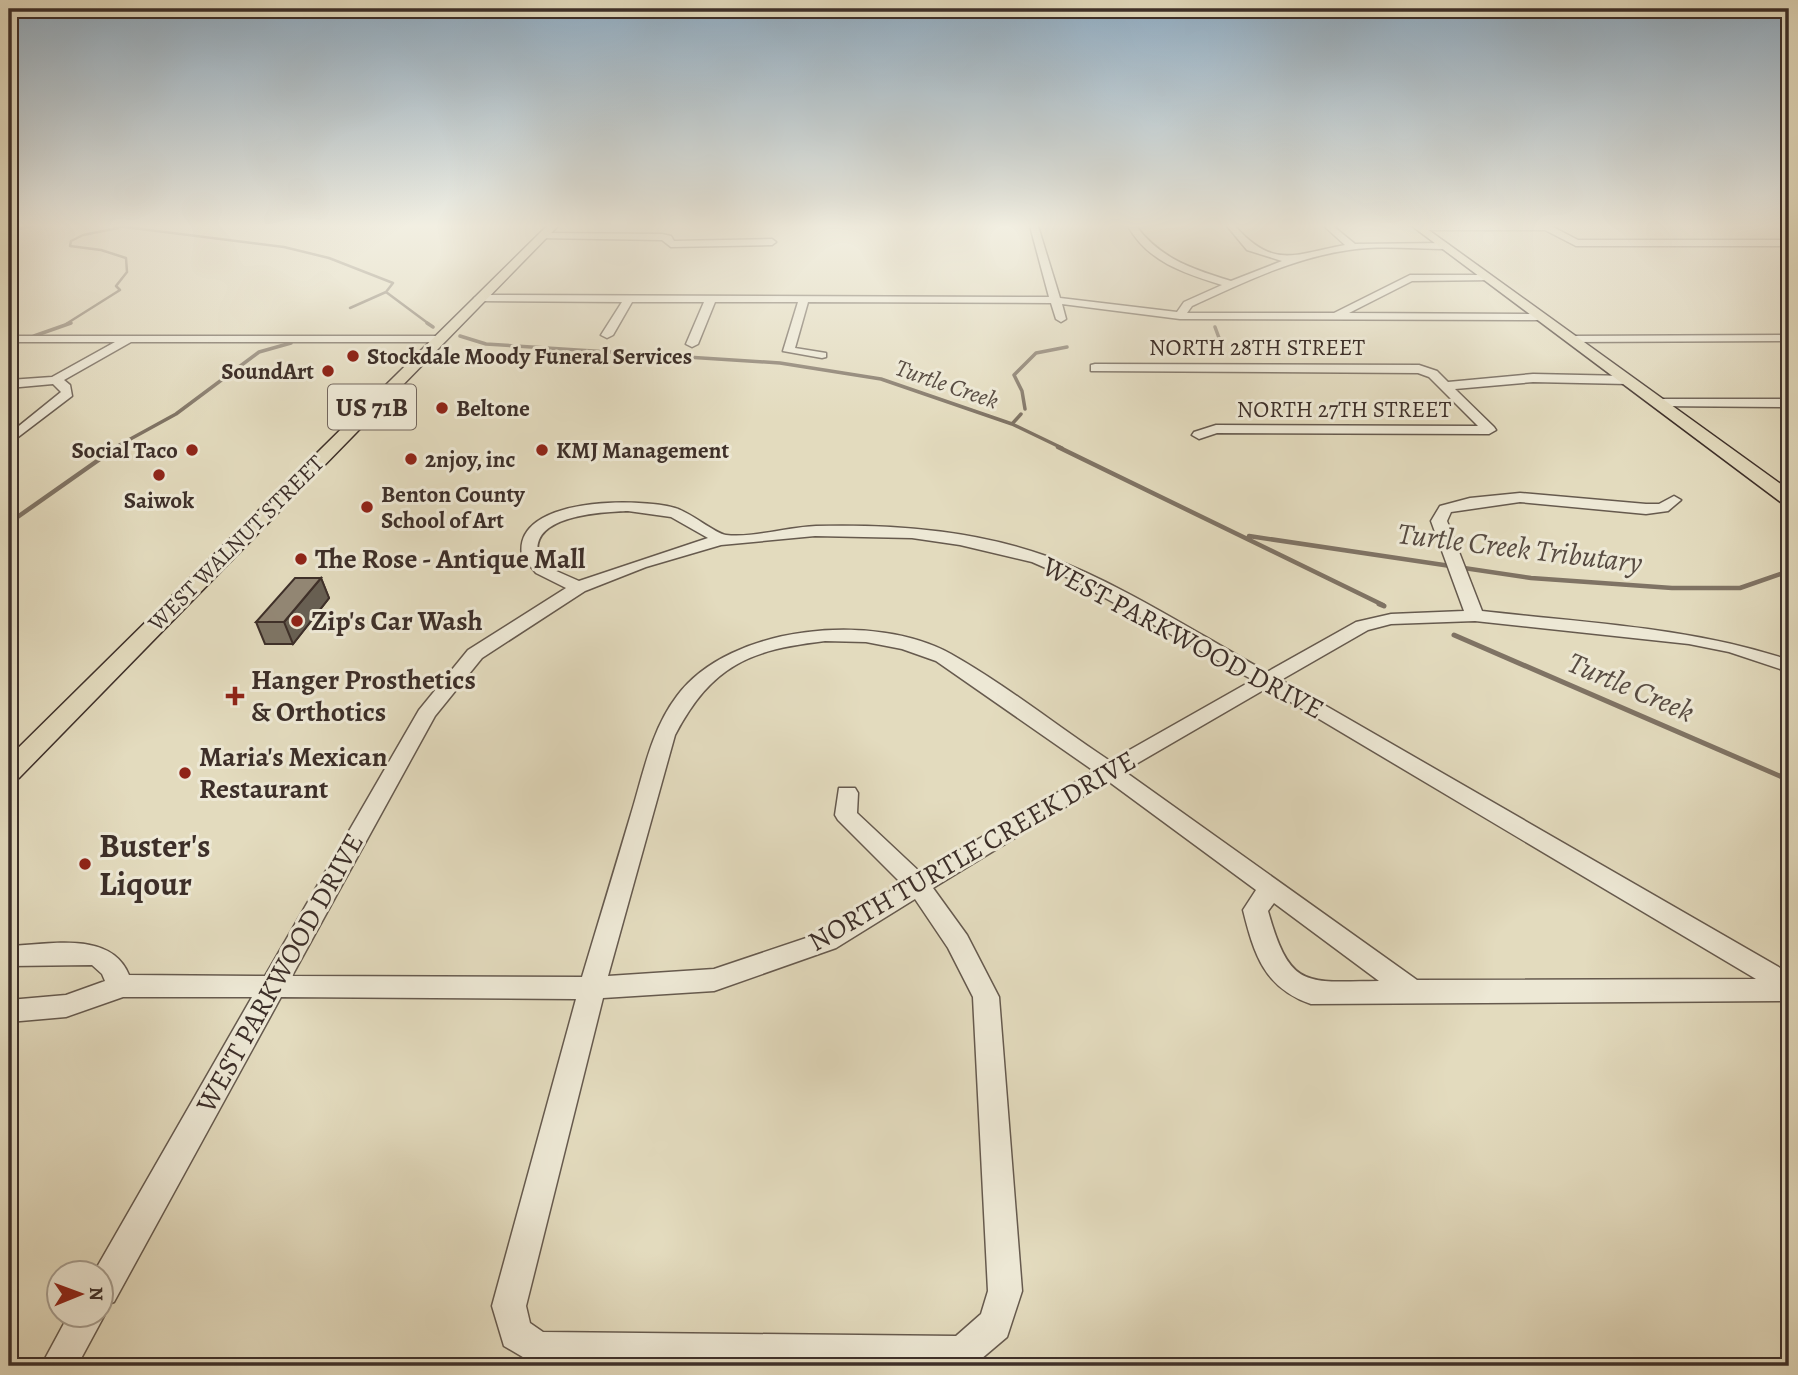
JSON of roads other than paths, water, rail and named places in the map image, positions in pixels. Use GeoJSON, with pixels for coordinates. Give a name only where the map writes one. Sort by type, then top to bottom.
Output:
{"type":"FeatureCollection","features":[{"type":"Feature","properties":{"kind":"main road","name":"WEST WALNUT STREET"},"geometry":{"type":"LineString","coordinates":[[9,772],[487,290]]}},
{"type":"Feature","properties":{"kind":"main road"},"geometry":{"type":"LineString","coordinates":[[1506,290],[1789,499]]}},
{"type":"Feature","properties":{"kind":"street"},"geometry":{"type":"LineString","coordinates":[[1052,290],[1061,319]]}},
{"type":"Feature","properties":{"kind":"street"},"geometry":{"type":"LineString","coordinates":[[1180,316],[1188,304],[1220,290]]}},
{"type":"Feature","properties":{"kind":"street"},"geometry":{"type":"LineString","coordinates":[[1335,316],[1386,290]]}},
{"type":"Feature","properties":{"kind":"street"},"geometry":{"type":"LineString","coordinates":[[479,298],[1055,300],[1180,316],[1542,317]]}},
{"type":"Feature","properties":{"kind":"street"},"geometry":{"type":"LineString","coordinates":[[607,335],[629,298]]}},
{"type":"Feature","properties":{"kind":"street"},"geometry":{"type":"LineString","coordinates":[[692,344],[711,298]]}},
{"type":"Feature","properties":{"kind":"street"},"geometry":{"type":"LineString","coordinates":[[804,299],[789,352],[822,355]]}},
{"type":"Feature","properties":{"kind":"street"},"geometry":{"type":"LineString","coordinates":[[1571,339],[1789,338]]}},
{"type":"Feature","properties":{"kind":"street"},"geometry":{"type":"LineString","coordinates":[[9,339],[440,340]]}},
{"type":"Feature","properties":{"kind":"street"},"geometry":{"type":"LineString","coordinates":[[9,384],[55,380],[122,340]]}},
{"type":"Feature","properties":{"kind":"street","name":"NORTH 28TH STREET"},"geometry":{"type":"LineString","coordinates":[[1095,368],[1419,369],[1433,374],[1447,386]]}},
{"type":"Feature","properties":{"kind":"street"},"geometry":{"type":"LineString","coordinates":[[1447,386],[1625,378]]}},
{"type":"Feature","properties":{"kind":"street"},"geometry":{"type":"LineString","coordinates":[[9,440],[68,393],[64,385],[55,380]]}},
{"type":"Feature","properties":{"kind":"street","name":"NORTH 27TH STREET"},"geometry":{"type":"LineString","coordinates":[[1199,435],[1216,429],[1489,430],[1447,386]]}},
{"type":"Feature","properties":{"kind":"street"},"geometry":{"type":"LineString","coordinates":[[1659,403],[1789,403]]}},
{"type":"Feature","properties":{"kind":"street"},"geometry":{"type":"LineString","coordinates":[[1475,616],[1438,521],[1446,509],[1469,501],[1501,498],[1569,501],[1621,516],[1642,514],[1646,509],[1663,508],[1674,500]]}},
{"type":"Feature","properties":{"kind":"street"},"geometry":{"type":"LineString","coordinates":[[579,587],[543,570],[532,561],[529,550],[532,537],[542,526],[564,515],[610,507],[660,509],[684,516],[720,540]]}},
{"type":"Feature","properties":{"kind":"street","name":"WEST PARKWOOD DRIVE"},"geometry":{"type":"LineString","coordinates":[[116,1265],[426,714],[475,654],[579,587],[640,564],[720,540],[815,531],[912,533],[996,547],[1038,559],[1077,575],[1267,680],[1789,988]]}},
{"type":"Feature","properties":{"kind":"street","name":"NORTH TURTLE CREEK DRIVE"},"geometry":{"type":"LineString","coordinates":[[9,1011],[54,1011],[88,1002],[120,986],[592,988],[714,981],[827,941],[1109,771],[1267,680],[1362,626],[1391,619],[1475,616],[1689,639],[1733,647],[1789,666]]}},
{"type":"Feature","properties":{"kind":"street"},"geometry":{"type":"LineString","coordinates":[[847,793],[846,816],[919,886],[958,942],[986,997],[1005,1291],[995,1325],[962,1353],[538,1349],[516,1334],[509,1306],[592,988],[673,713],[685,696],[716,669],[741,654],[768,644],[818,635],[881,638],[919,646],[943,657],[1109,771],[1412,991]]}},
{"type":"Feature","properties":{"kind":"street"},"geometry":{"type":"LineString","coordinates":[[1270,890],[1255,910],[1267,953],[1288,980],[1311,993],[1789,988]]}},
{"type":"Feature","properties":{"kind":"street"},"geometry":{"type":"LineString","coordinates":[[9,956],[97,955],[113,968],[120,986]]}},
{"type":"Feature","properties":{"kind":"street"},"geometry":{"type":"LineString","coordinates":[[58,1366],[78,1330]]}},
{"type":"Feature","properties":{"kind":"waterway"},"geometry":{"type":"LineString","coordinates":[[66,324],[120,290]]}},
{"type":"Feature","properties":{"kind":"waterway"},"geometry":{"type":"LineString","coordinates":[[350,308],[386,292]]}},
{"type":"Feature","properties":{"kind":"waterway","name":"Turtle Creek"},"geometry":{"type":"LineString","coordinates":[[386,292],[429,324]]}},
{"type":"Feature","properties":{"kind":"waterway"},"geometry":{"type":"LineString","coordinates":[[34,336],[71,323]]}},
{"type":"Feature","properties":{"kind":"waterway","name":"Turtle Creek"},"geometry":{"type":"LineString","coordinates":[[427,323],[433,327]]}},
{"type":"Feature","properties":{"kind":"waterway"},"geometry":{"type":"LineString","coordinates":[[1215,327],[1222,346]]}},
{"type":"Feature","properties":{"kind":"waterway","name":"Turtle Creek"},"geometry":{"type":"LineString","coordinates":[[460,336],[486,344],[780,363],[881,379],[1012,424]]}},
{"type":"Feature","properties":{"kind":"waterway"},"geometry":{"type":"LineString","coordinates":[[9,345],[18,342]]}},
{"type":"Feature","properties":{"kind":"waterway"},"geometry":{"type":"LineString","coordinates":[[114,448],[176,414],[259,352],[291,343]]}},
{"type":"Feature","properties":{"kind":"waterway"},"geometry":{"type":"LineString","coordinates":[[1025,409],[1022,391],[1014,375],[1036,353],[1067,347]]}},
{"type":"Feature","properties":{"kind":"waterway"},"geometry":{"type":"LineString","coordinates":[[1012,424],[1021,414]]}},
{"type":"Feature","properties":{"kind":"waterway","name":"Turtle Creek"},"geometry":{"type":"LineString","coordinates":[[1012,424],[1062,448]]}},
{"type":"Feature","properties":{"kind":"waterway"},"geometry":{"type":"LineString","coordinates":[[9,523],[117,447]]}},
{"type":"Feature","properties":{"kind":"waterway","name":"Turtle Creek"},"geometry":{"type":"LineString","coordinates":[[1058,447],[1383,605]]}},
{"type":"Feature","properties":{"kind":"waterway","name":"Turtle Creek Tributary"},"geometry":{"type":"LineString","coordinates":[[1249,536],[1531,578],[1672,588],[1740,588],[1789,571]]}},
{"type":"Feature","properties":{"kind":"waterway","name":"Turtle Creek"},"geometry":{"type":"LineString","coordinates":[[1379,604],[1384,606]]}},
{"type":"Feature","properties":{"kind":"waterway","name":"Turtle Creek"},"geometry":{"type":"LineString","coordinates":[[1454,635],[1789,780]]}},
{"type":"Feature","properties":{"kind":"place","name":"Stockdale Moody Funeral Services"},"geometry":{"type":"Point","coordinates":[353,356]}},
{"type":"Feature","properties":{"kind":"place","name":"SoundArt"},"geometry":{"type":"Point","coordinates":[328,371]}},
{"type":"Feature","properties":{"kind":"place","name":"Beltone"},"geometry":{"type":"Point","coordinates":[442,408]}},
{"type":"Feature","properties":{"kind":"place","name":"Social Taco"},"geometry":{"type":"Point","coordinates":[192,450]}},
{"type":"Feature","properties":{"kind":"place","name":"KMJ Management"},"geometry":{"type":"Point","coordinates":[542,450]}},
{"type":"Feature","properties":{"kind":"place","name":"2njoy, inc"},"geometry":{"type":"Point","coordinates":[411,459]}},
{"type":"Feature","properties":{"kind":"place","name":"Saiwok"},"geometry":{"type":"Point","coordinates":[159,475]}},
{"type":"Feature","properties":{"kind":"place","name":"Benton County School of Art"},"geometry":{"type":"Point","coordinates":[367,507]}},
{"type":"Feature","properties":{"kind":"place","name":"The Rose - Antique Mall"},"geometry":{"type":"Point","coordinates":[301,559]}},
{"type":"Feature","properties":{"kind":"place","name":"Zip's Car Wash"},"geometry":{"type":"Point","coordinates":[297,621]}},
{"type":"Feature","properties":{"kind":"place","name":"Hanger Prosthetics & Orthotics"},"geometry":{"type":"Point","coordinates":[235,696]}},
{"type":"Feature","properties":{"kind":"place","name":"Maria's Mexican Restaurant"},"geometry":{"type":"Point","coordinates":[185,773]}},
{"type":"Feature","properties":{"kind":"place","name":"Buster's Liqour"},"geometry":{"type":"Point","coordinates":[85,864]}}]}
